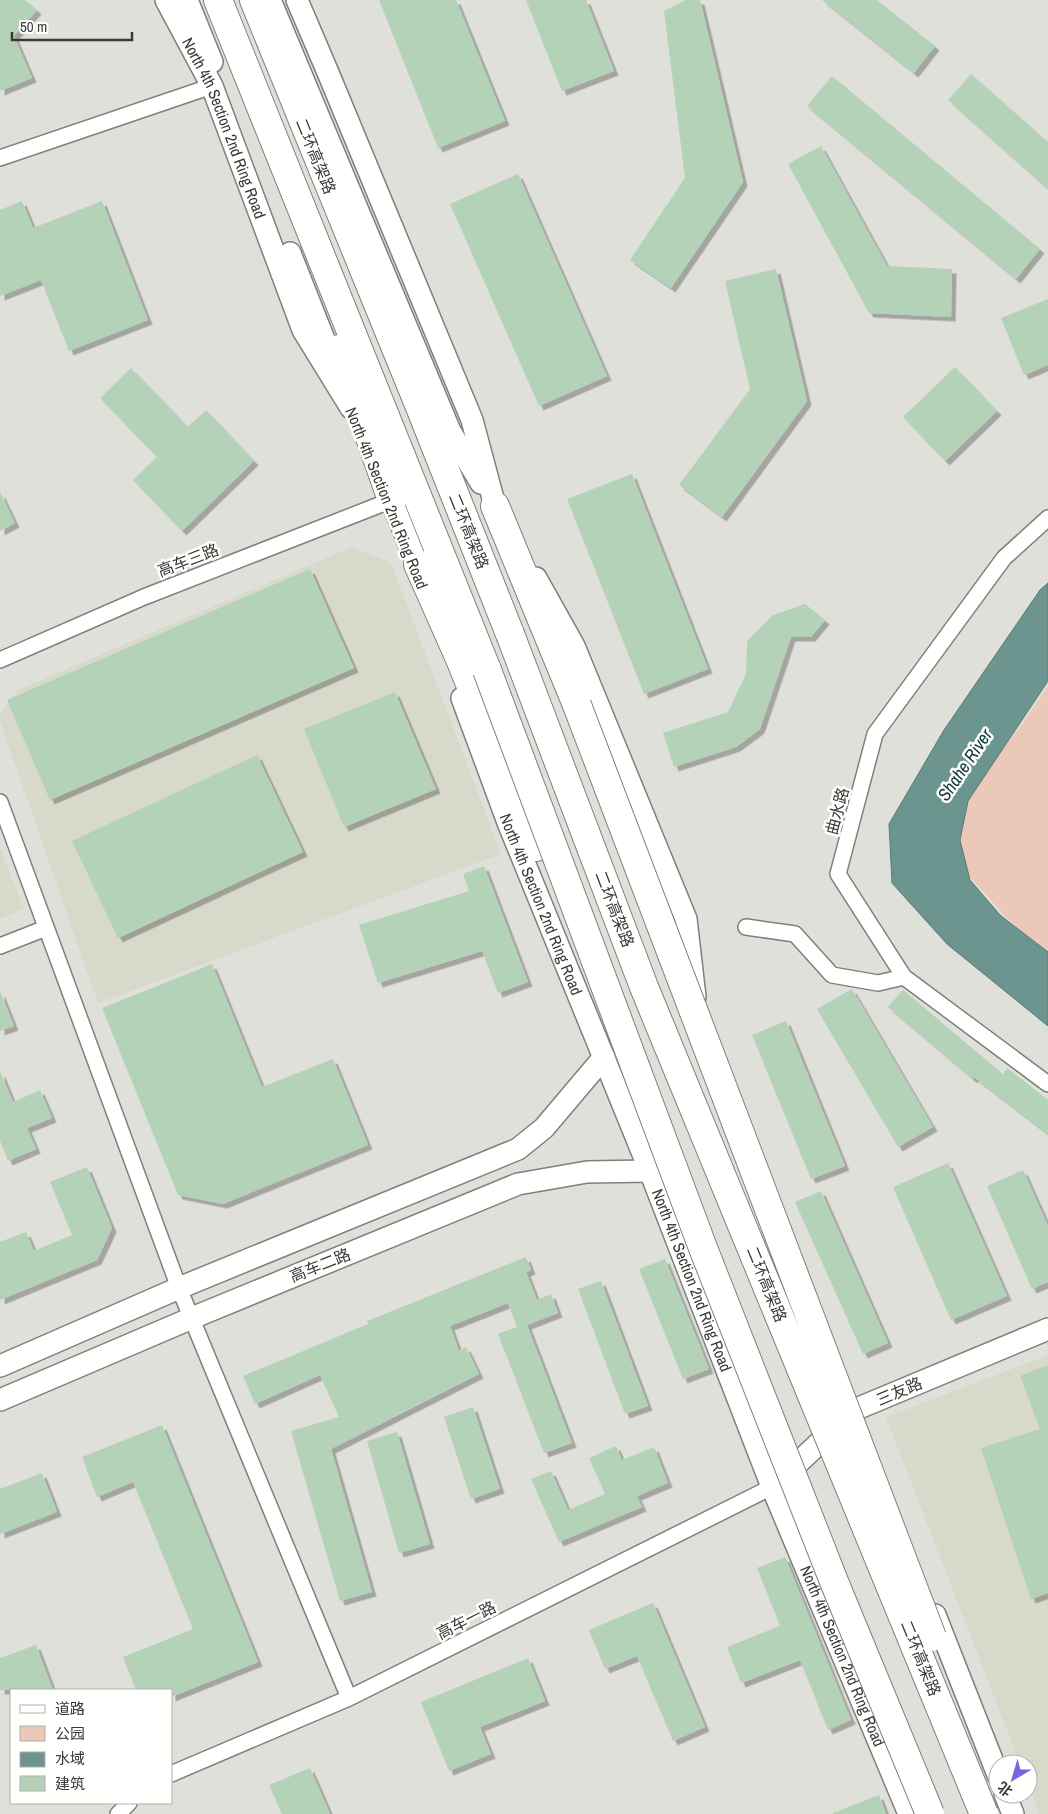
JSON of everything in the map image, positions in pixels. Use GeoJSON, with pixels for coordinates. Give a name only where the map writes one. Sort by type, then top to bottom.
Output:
{"type":"FeatureCollection","features":[{"type":"Feature","properties":{"kind":"highway"},"geometry":{"type":"LineString","coordinates":[[198,0],[334,332],[392,500]]}},
{"type":"Feature","properties":{"kind":"highway","name":"二环高架路"},"geometry":{"type":"LineString","coordinates":[[218,0],[487,670],[703,1248],[835,1584],[930,1814]]}},
{"type":"Feature","properties":{"kind":"highway","name":"二环高架路"},"geometry":{"type":"LineString","coordinates":[[254,0],[420,407],[525,671],[644,987],[940,1703],[984,1814]]}},
{"type":"Feature","properties":{"kind":"highway"},"geometry":{"type":"LineString","coordinates":[[495,506],[577,705],[934,1641],[940,1703]]}},
{"type":"Feature","properties":{"kind":"highway"},"geometry":{"type":"LineString","coordinates":[[418,564],[460,659],[536,847],[807,1540],[835,1584]]}},
{"type":"Feature","properties":{"kind":"main road","name":"North 4th Section 2nd Ring Road"},"geometry":{"type":"LineString","coordinates":[[166,0],[217,87],[305,290],[348,401],[392,500],[418,564],[449,665],[499,798],[650,1171],[772,1487],[909,1814]]}},
{"type":"Feature","properties":{"kind":"main road"},"geometry":{"type":"LineString","coordinates":[[187,0],[217,87]]}},
{"type":"Feature","properties":{"kind":"main road"},"geometry":{"type":"LineString","coordinates":[[270,0],[450,431],[495,506],[574,646],[686,919],[697,1010],[990,1754]]}},
{"type":"Feature","properties":{"kind":"main road"},"geometry":{"type":"LineString","coordinates":[[297,0],[472,420],[495,506]]}},
{"type":"Feature","properties":{"kind":"main road","name":"高车二路"},"geometry":{"type":"LineString","coordinates":[[0,1366],[179,1288],[518,1149],[544,1128],[604,1057]]}},
{"type":"Feature","properties":{"kind":"main road","name":"高车二路"},"geometry":{"type":"LineString","coordinates":[[0,1400],[192,1318],[518,1184],[587,1172],[650,1171]]}},
{"type":"Feature","properties":{"kind":"main road","name":"三友路"},"geometry":{"type":"LineString","coordinates":[[772,1487],[854,1410],[1048,1329]]}},
{"type":"Feature","properties":{"kind":"street"},"geometry":{"type":"LineString","coordinates":[[0,158],[217,87]]}},
{"type":"Feature","properties":{"kind":"street","name":"高车三路"},"geometry":{"type":"LineString","coordinates":[[0,660],[144,597],[392,500]]}},
{"type":"Feature","properties":{"kind":"street","name":"曲水路"},"geometry":{"type":"LineString","coordinates":[[1048,518],[1004,558],[875,734],[838,874],[904,976],[1048,1084]]}},
{"type":"Feature","properties":{"kind":"street"},"geometry":{"type":"LineString","coordinates":[[0,802],[179,1288],[349,1698]]}},
{"type":"Feature","properties":{"kind":"street"},"geometry":{"type":"LineString","coordinates":[[746,927],[795,934],[832,975],[878,983],[904,976]]}},
{"type":"Feature","properties":{"kind":"street"},"geometry":{"type":"LineString","coordinates":[[0,946],[46,928]]}},
{"type":"Feature","properties":{"kind":"street","name":"高车一路"},"geometry":{"type":"LineString","coordinates":[[172,1774],[349,1698],[772,1487]]}},
{"type":"Feature","properties":{"kind":"street"},"geometry":{"type":"LineString","coordinates":[[118,1814],[128,1804]]}},
{"type":"Feature","properties":{"kind":"shaded area"},"geometry":{"type":"Polygon","coordinates":[[[352,547],[391,563],[501,854],[98,1003],[0,721],[0,714],[18,690],[352,547]]]}},
{"type":"Feature","properties":{"kind":"shaded area"},"geometry":{"type":"Polygon","coordinates":[[[0,848],[24,909],[0,919],[0,848]]]}},
{"type":"Feature","properties":{"kind":"shaded area"},"geometry":{"type":"Polygon","coordinates":[[[1048,1355],[1048,1814],[1039,1814],[1035,1804],[1038,1804],[1038,1754],[1016,1754],[886,1417],[1048,1355]]]}},
{"type":"Feature","properties":{"kind":"green space"},"geometry":{"type":"Polygon","coordinates":[[[1048,686],[1048,953],[1008,919],[957,863],[956,806],[1017,731],[1048,686]]]}},
{"type":"Feature","properties":{"kind":"water","name":"Shahe River"},"geometry":{"type":"Polygon","coordinates":[[[1048,583],[1048,681],[968,801],[960,840],[970,880],[1000,915],[1048,952],[1048,1026],[947,944],[892,883],[889,824],[944,730],[1040,590],[1048,583]]]}},
{"type":"Feature","properties":{"kind":"building"},"geometry":{"type":"Polygon","coordinates":[[[0,0],[25,0],[37,10],[14,36],[32,78],[0,91],[0,0]]]}},
{"type":"Feature","properties":{"kind":"building"},"geometry":{"type":"Polygon","coordinates":[[[379,0],[456,0],[505,121],[438,148],[379,0]]]}},
{"type":"Feature","properties":{"kind":"building"},"geometry":{"type":"Polygon","coordinates":[[[526,0],[586,0],[614,71],[562,91],[526,0]]]}},
{"type":"Feature","properties":{"kind":"building"},"geometry":{"type":"Polygon","coordinates":[[[686,0],[700,0],[743,182],[671,288],[630,260],[685,178],[664,11],[686,0]]]}},
{"type":"Feature","properties":{"kind":"building"},"geometry":{"type":"Polygon","coordinates":[[[822,0],[877,0],[935,46],[914,73],[822,0]]]}},
{"type":"Feature","properties":{"kind":"building"},"geometry":{"type":"Polygon","coordinates":[[[971,74],[1048,142],[1048,189],[948,100],[971,74]]]}},
{"type":"Feature","properties":{"kind":"building"},"geometry":{"type":"Polygon","coordinates":[[[832,76],[1040,249],[1016,279],[807,106],[832,76]]]}},
{"type":"Feature","properties":{"kind":"building"},"geometry":{"type":"Polygon","coordinates":[[[821,146],[887,266],[952,269],[951,317],[869,313],[788,164],[821,146]]]}},
{"type":"Feature","properties":{"kind":"building"},"geometry":{"type":"Polygon","coordinates":[[[518,174],[607,376],[539,406],[450,204],[518,174]]]}},
{"type":"Feature","properties":{"kind":"building"},"geometry":{"type":"Polygon","coordinates":[[[22,201],[33,228],[102,201],[148,320],[69,351],[41,280],[0,296],[0,210],[22,201]]]}},
{"type":"Feature","properties":{"kind":"building"},"geometry":{"type":"Polygon","coordinates":[[[776,269],[807,401],[722,517],[679,485],[750,389],[725,281],[776,269]]]}},
{"type":"Feature","properties":{"kind":"building"},"geometry":{"type":"Polygon","coordinates":[[[1048,299],[1048,365],[1024,375],[1001,318],[1048,299]]]}},
{"type":"Feature","properties":{"kind":"building"},"geometry":{"type":"Polygon","coordinates":[[[955,367],[997,411],[945,461],[903,417],[955,367]]]}},
{"type":"Feature","properties":{"kind":"building"},"geometry":{"type":"Polygon","coordinates":[[[131,368],[188,427],[206,410],[254,461],[182,531],[133,480],[157,457],[100,398],[131,368]]]}},
{"type":"Feature","properties":{"kind":"building"},"geometry":{"type":"Polygon","coordinates":[[[632,474],[708,669],[644,694],[567,499],[632,474]]]}},
{"type":"Feature","properties":{"kind":"building"},"geometry":{"type":"Polygon","coordinates":[[[0,492],[15,523],[0,531],[0,492]]]}},
{"type":"Feature","properties":{"kind":"building"},"geometry":{"type":"Polygon","coordinates":[[[310,569],[354,668],[50,800],[7,700],[310,569]]]}},
{"type":"Feature","properties":{"kind":"building"},"geometry":{"type":"Polygon","coordinates":[[[805,604],[825,620],[811,637],[791,637],[760,729],[736,747],[674,767],[663,733],[728,712],[746,674],[747,641],[773,615],[805,604]]]}},
{"type":"Feature","properties":{"kind":"building"},"geometry":{"type":"Polygon","coordinates":[[[395,692],[436,789],[344,827],[304,729],[395,692]]]}},
{"type":"Feature","properties":{"kind":"building"},"geometry":{"type":"Polygon","coordinates":[[[257,755],[303,852],[118,938],[72,841],[257,755]]]}},
{"type":"Feature","properties":{"kind":"building"},"geometry":{"type":"Polygon","coordinates":[[[484,866],[528,982],[498,993],[482,951],[378,983],[359,925],[469,891],[463,874],[484,866]]]}},
{"type":"Feature","properties":{"kind":"building"},"geometry":{"type":"Polygon","coordinates":[[[212,964],[262,1087],[333,1059],[368,1145],[223,1204],[178,1195],[102,1008],[212,964]]]}},
{"type":"Feature","properties":{"kind":"building"},"geometry":{"type":"Polygon","coordinates":[[[852,989],[933,1127],[898,1147],[817,1009],[852,989]]]}},
{"type":"Feature","properties":{"kind":"building"},"geometry":{"type":"Polygon","coordinates":[[[903,990],[1003,1074],[1007,1068],[1048,1100],[1048,1134],[974,1077],[973,1079],[888,1007],[903,990]]]}},
{"type":"Feature","properties":{"kind":"building"},"geometry":{"type":"Polygon","coordinates":[[[0,991],[14,1026],[0,1031],[0,991]]]}},
{"type":"Feature","properties":{"kind":"building"},"geometry":{"type":"Polygon","coordinates":[[[786,1021],[845,1166],[811,1179],[752,1035],[786,1021]]]}},
{"type":"Feature","properties":{"kind":"building"},"geometry":{"type":"Polygon","coordinates":[[[0,1071],[13,1102],[40,1090],[52,1118],[27,1128],[36,1149],[8,1161],[0,1141],[0,1071]]]}},
{"type":"Feature","properties":{"kind":"building"},"geometry":{"type":"Polygon","coordinates":[[[948,1163],[1007,1296],[951,1320],[893,1187],[948,1163]]]}},
{"type":"Feature","properties":{"kind":"building"},"geometry":{"type":"Polygon","coordinates":[[[87,1167],[112,1228],[97,1260],[0,1300],[0,1242],[26,1232],[34,1251],[72,1235],[50,1182],[87,1167]]]}},
{"type":"Feature","properties":{"kind":"building"},"geometry":{"type":"Polygon","coordinates":[[[1023,1170],[1048,1226],[1048,1282],[1032,1289],[987,1186],[1023,1170]]]}},
{"type":"Feature","properties":{"kind":"building"},"geometry":{"type":"Polygon","coordinates":[[[821,1191],[888,1343],[863,1354],[795,1202],[821,1191]]]}},
{"type":"Feature","properties":{"kind":"building"},"geometry":{"type":"Polygon","coordinates":[[[526,1257],[531,1270],[526,1272],[537,1300],[551,1294],[558,1313],[527,1325],[572,1443],[544,1453],[498,1334],[517,1327],[508,1303],[450,1326],[459,1351],[466,1347],[479,1374],[331,1449],[372,1592],[340,1601],[291,1431],[339,1417],[320,1375],[255,1404],[243,1376],[368,1324],[367,1321],[526,1257]]]}},
{"type":"Feature","properties":{"kind":"building"},"geometry":{"type":"Polygon","coordinates":[[[665,1259],[709,1369],[683,1379],[639,1269],[665,1259]]]}},
{"type":"Feature","properties":{"kind":"building"},"geometry":{"type":"Polygon","coordinates":[[[601,1281],[648,1406],[625,1414],[578,1289],[601,1281]]]}},
{"type":"Feature","properties":{"kind":"building"},"geometry":{"type":"Polygon","coordinates":[[[1048,1365],[1048,1593],[1031,1599],[981,1448],[1040,1429],[1020,1376],[1048,1365]]]}},
{"type":"Feature","properties":{"kind":"building"},"geometry":{"type":"Polygon","coordinates":[[[473,1407],[500,1489],[471,1499],[444,1417],[473,1407]]]}},
{"type":"Feature","properties":{"kind":"building"},"geometry":{"type":"Polygon","coordinates":[[[162,1425],[258,1662],[172,1697],[172,1689],[136,1689],[123,1657],[193,1629],[133,1482],[97,1497],[82,1457],[162,1425]]]}},
{"type":"Feature","properties":{"kind":"building"},"geometry":{"type":"Polygon","coordinates":[[[397,1432],[430,1544],[399,1553],[367,1441],[397,1432]]]}},
{"type":"Feature","properties":{"kind":"building"},"geometry":{"type":"Polygon","coordinates":[[[616,1446],[622,1460],[654,1447],[668,1483],[637,1496],[642,1507],[559,1542],[531,1479],[551,1471],[568,1510],[605,1494],[589,1458],[616,1446]]]}},
{"type":"Feature","properties":{"kind":"building"},"geometry":{"type":"Polygon","coordinates":[[[42,1473],[57,1512],[0,1534],[0,1489],[42,1473]]]}},
{"type":"Feature","properties":{"kind":"building"},"geometry":{"type":"Polygon","coordinates":[[[785,1557],[851,1720],[828,1730],[800,1660],[741,1683],[727,1647],[780,1626],[757,1568],[785,1557]]]}},
{"type":"Feature","properties":{"kind":"building"},"geometry":{"type":"Polygon","coordinates":[[[653,1603],[705,1727],[673,1741],[637,1656],[605,1669],[589,1630],[653,1603]]]}},
{"type":"Feature","properties":{"kind":"building"},"geometry":{"type":"Polygon","coordinates":[[[36,1645],[53,1689],[0,1690],[0,1658],[36,1645]]]}},
{"type":"Feature","properties":{"kind":"building"},"geometry":{"type":"Polygon","coordinates":[[[528,1658],[545,1701],[480,1727],[491,1754],[449,1771],[421,1702],[528,1658]]]}},
{"type":"Feature","properties":{"kind":"building"},"geometry":{"type":"Polygon","coordinates":[[[310,1768],[330,1814],[282,1814],[269,1785],[310,1768]]]}},
{"type":"Feature","properties":{"kind":"building"},"geometry":{"type":"Polygon","coordinates":[[[879,1795],[886,1814],[833,1814],[833,1813],[879,1795]]]}}]}
